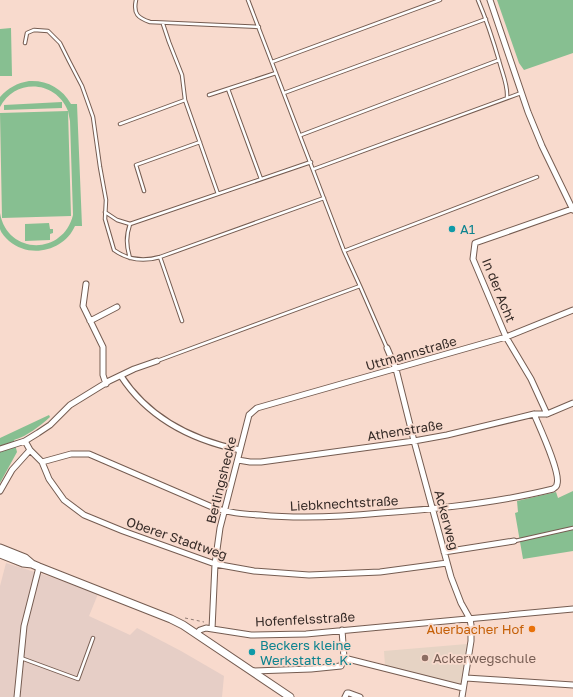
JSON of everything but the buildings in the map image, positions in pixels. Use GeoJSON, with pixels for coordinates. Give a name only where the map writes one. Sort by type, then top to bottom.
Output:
{"type":"FeatureCollection","features":[{"type":"Feature","properties":{"kind":"main road"},"geometry":{"type":"LineString","coordinates":[[0,548],[25,558],[32,564]]}},
{"type":"Feature","properties":{"kind":"main road"},"geometry":{"type":"LineString","coordinates":[[0,554],[23,563],[39,566],[171,619],[290,697]]}},
{"type":"Feature","properties":{"kind":"street"},"geometry":{"type":"LineString","coordinates":[[490,0],[520,93],[542,146],[572,210]]}},
{"type":"Feature","properties":{"kind":"street","name":"In der Acht"},"geometry":{"type":"LineString","coordinates":[[547,414],[531,379],[506,337],[473,259],[475,243],[572,210]]}},
{"type":"Feature","properties":{"kind":"street"},"geometry":{"type":"LineString","coordinates":[[86,284],[83,306],[103,347],[103,375],[106,384]]}},
{"type":"Feature","properties":{"kind":"street"},"geometry":{"type":"LineString","coordinates":[[90,321],[117,307]]}},
{"type":"Feature","properties":{"kind":"street","name":"Uttmannstraße"},"geometry":{"type":"LineString","coordinates":[[254,410],[506,337],[573,310]]}},
{"type":"Feature","properties":{"kind":"street","name":"Ackerweg"},"geometry":{"type":"LineString","coordinates":[[387,348],[396,369],[447,563],[457,594],[470,619],[472,641],[462,697]]}},
{"type":"Feature","properties":{"kind":"street"},"geometry":{"type":"LineString","coordinates":[[2,448],[25,441],[50,425],[70,405],[121,376],[157,361]]}},
{"type":"Feature","properties":{"kind":"street"},"geometry":{"type":"LineString","coordinates":[[121,376],[151,410],[178,429],[214,444],[240,450]]}},
{"type":"Feature","properties":{"kind":"street","name":"Athenstraße"},"geometry":{"type":"LineString","coordinates":[[238,460],[261,462],[414,441],[478,428],[534,414],[547,414],[573,403]]}},
{"type":"Feature","properties":{"kind":"street","name":"Berlingshecke"},"geometry":{"type":"LineString","coordinates":[[212,627],[217,543],[249,415],[254,410]]}},
{"type":"Feature","properties":{"kind":"street","name":"Liebknechtstraße"},"geometry":{"type":"LineString","coordinates":[[42,462],[70,454],[89,454],[201,503],[224,511],[309,518],[355,516],[432,509],[514,498],[556,487],[558,483],[554,465],[534,414]]}},
{"type":"Feature","properties":{"kind":"street","name":"Oberer Stadtweg"},"geometry":{"type":"LineString","coordinates":[[25,441],[30,450],[42,462],[49,479],[64,500],[84,515],[130,534],[215,564],[254,571],[309,575],[380,572],[447,563]]}},
{"type":"Feature","properties":{"kind":"street"},"geometry":{"type":"LineString","coordinates":[[0,491],[12,470],[30,450]]}},
{"type":"Feature","properties":{"kind":"street"},"geometry":{"type":"LineString","coordinates":[[444,552],[514,541]]}},
{"type":"Feature","properties":{"kind":"street"},"geometry":{"type":"LineString","coordinates":[[17,697],[21,642],[39,566]]}},
{"type":"Feature","properties":{"kind":"street","name":"Hofenfelsstraße"},"geometry":{"type":"LineString","coordinates":[[196,634],[203,628],[212,627],[236,633],[268,635],[306,634],[573,609]]}},
{"type":"Feature","properties":{"kind":"street"},"geometry":{"type":"LineString","coordinates":[[250,671],[293,670],[341,666],[344,658],[342,630]]}},
{"type":"Feature","properties":{"kind":"street"},"geometry":{"type":"LineString","coordinates":[[344,658],[464,688]]}},
{"type":"Feature","properties":{"kind":"street"},"geometry":{"type":"LineString","coordinates":[[466,678],[573,686]]}},
{"type":"Feature","properties":{"kind":"street"},"geometry":{"type":"LineString","coordinates":[[345,697],[349,693],[360,697]]}},
{"type":"Feature","properties":{"kind":"lane"},"geometry":{"type":"LineString","coordinates":[[136,0],[136,13],[140,19],[150,22],[163,24],[259,27]]}},
{"type":"Feature","properties":{"kind":"lane"},"geometry":{"type":"LineString","coordinates":[[248,0],[301,135],[344,251],[387,348]]}},
{"type":"Feature","properties":{"kind":"lane"},"geometry":{"type":"LineString","coordinates":[[272,62],[440,0]]}},
{"type":"Feature","properties":{"kind":"lane"},"geometry":{"type":"LineString","coordinates":[[478,0],[486,19],[499,60],[508,91],[508,97]]}},
{"type":"Feature","properties":{"kind":"lane"},"geometry":{"type":"LineString","coordinates":[[284,93],[486,19]]}},
{"type":"Feature","properties":{"kind":"lane"},"geometry":{"type":"LineString","coordinates":[[163,24],[182,75],[185,100],[218,194]]}},
{"type":"Feature","properties":{"kind":"lane"},"geometry":{"type":"LineString","coordinates":[[25,43],[27,33],[34,30],[48,31],[60,43],[82,86],[93,117],[106,200],[105,219],[114,250],[124,257],[150,260],[160,258],[324,198]]}},
{"type":"Feature","properties":{"kind":"lane"},"geometry":{"type":"LineString","coordinates":[[301,135],[499,60]]}},
{"type":"Feature","properties":{"kind":"lane"},"geometry":{"type":"LineString","coordinates":[[209,95],[276,72]]}},
{"type":"Feature","properties":{"kind":"lane"},"geometry":{"type":"LineString","coordinates":[[228,89],[261,179]]}},
{"type":"Feature","properties":{"kind":"lane"},"geometry":{"type":"LineString","coordinates":[[314,169],[520,93]]}},
{"type":"Feature","properties":{"kind":"lane"},"geometry":{"type":"LineString","coordinates":[[120,124],[185,100]]}},
{"type":"Feature","properties":{"kind":"lane"},"geometry":{"type":"LineString","coordinates":[[144,191],[136,165],[200,142]]}},
{"type":"Feature","properties":{"kind":"lane"},"geometry":{"type":"LineString","coordinates":[[105,212],[117,220],[130,224],[311,162]]}},
{"type":"Feature","properties":{"kind":"lane"},"geometry":{"type":"LineString","coordinates":[[344,251],[537,177]]}},
{"type":"Feature","properties":{"kind":"lane"},"geometry":{"type":"LineString","coordinates":[[130,224],[126,236],[130,258]]}},
{"type":"Feature","properties":{"kind":"lane"},"geometry":{"type":"LineString","coordinates":[[160,258],[182,321]]}},
{"type":"Feature","properties":{"kind":"lane"},"geometry":{"type":"LineString","coordinates":[[157,361],[360,286]]}},
{"type":"Feature","properties":{"kind":"lane"},"geometry":{"type":"LineString","coordinates":[[514,541],[573,528]]}},
{"type":"Feature","properties":{"kind":"lane"},"geometry":{"type":"LineString","coordinates":[[20,658],[78,679],[93,638]]}},
{"type":"Feature","properties":{"kind":"path"},"geometry":{"type":"LineString","coordinates":[[182,617],[212,627]]}},
{"type":"Feature","properties":{"kind":"shaded area"},"geometry":{"type":"Polygon","coordinates":[[[6,563],[98,594],[89,616],[130,635],[137,628],[224,676],[222,697],[0,697],[0,586],[6,563]]]}},
{"type":"Feature","properties":{"kind":"shaded area","name":"Ackerwegschule"},"geometry":{"type":"Polygon","coordinates":[[[467,644],[462,685],[385,666],[384,651],[467,644]]]}},
{"type":"Feature","properties":{"kind":"green space"},"geometry":{"type":"Polygon","coordinates":[[[497,0],[573,0],[573,53],[524,70],[519,63],[497,0]]]}},
{"type":"Feature","properties":{"kind":"green space"},"geometry":{"type":"Polygon","coordinates":[[[11,28],[12,76],[0,76],[0,29],[11,28]]]}},
{"type":"Feature","properties":{"kind":"green space"},"geometry":{"type":"Polygon","coordinates":[[[29,81],[42,82],[53,86],[59,89],[71,104],[77,104],[82,226],[75,226],[70,235],[55,246],[46,250],[36,251],[17,247],[2,234],[0,229],[0,213],[5,227],[13,237],[24,243],[35,245],[47,243],[58,238],[67,228],[73,215],[70,121],[68,111],[62,101],[54,93],[45,88],[35,86],[25,87],[15,91],[0,107],[0,97],[3,94],[13,86],[29,81]]]}},
{"type":"Feature","properties":{"kind":"green space"},"geometry":{"type":"Polygon","coordinates":[[[62,102],[62,108],[4,110],[4,105],[62,102]]]}},
{"type":"Feature","properties":{"kind":"green space"},"geometry":{"type":"Polygon","coordinates":[[[68,111],[71,216],[2,218],[0,113],[68,111]]]}},
{"type":"Feature","properties":{"kind":"green space"},"geometry":{"type":"Polygon","coordinates":[[[49,223],[50,229],[53,229],[53,233],[50,234],[50,240],[25,241],[25,224],[49,223]]]}},
{"type":"Feature","properties":{"kind":"green space"},"geometry":{"type":"Polygon","coordinates":[[[49,415],[50,417],[37,428],[14,440],[17,452],[0,483],[0,438],[49,415]]]}},
{"type":"Feature","properties":{"kind":"green space"},"geometry":{"type":"Polygon","coordinates":[[[573,491],[573,551],[523,559],[515,513],[518,512],[517,501],[556,492],[558,498],[573,491]]]}},
{"type":"Feature","properties":{"kind":"place","name":"A1"},"geometry":{"type":"Point","coordinates":[452,229]}},
{"type":"Feature","properties":{"kind":"place","name":"Auerbacher Hof"},"geometry":{"type":"Point","coordinates":[532,629]}},
{"type":"Feature","properties":{"kind":"place","name":"Beckers kleine Werkstatt e. K."},"geometry":{"type":"Point","coordinates":[252,652]}},
{"type":"Feature","properties":{"kind":"place","name":"Ackerwegschule"},"geometry":{"type":"Point","coordinates":[425,658]}}]}
